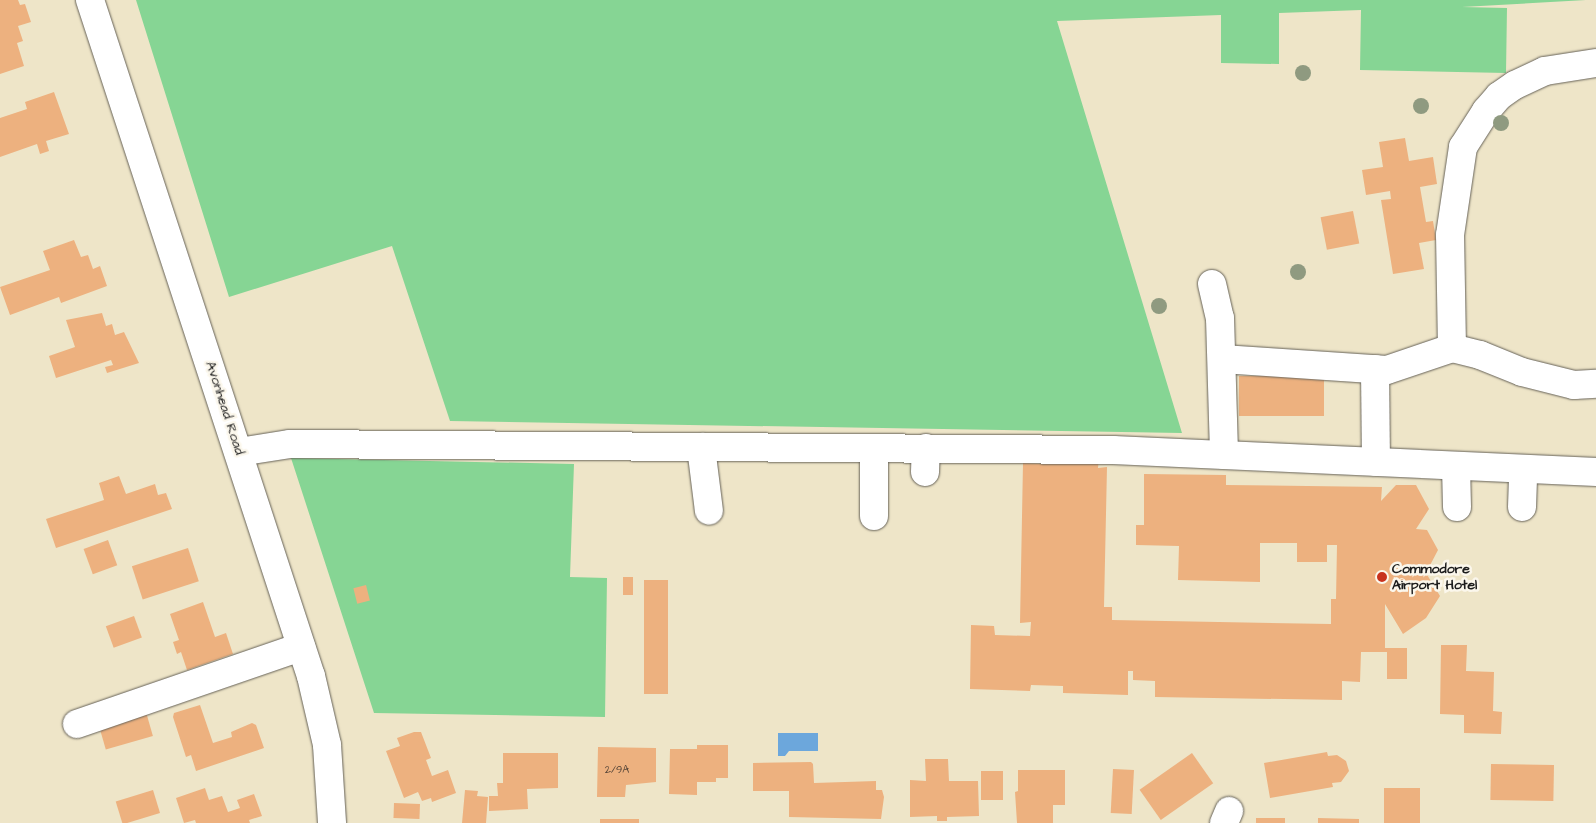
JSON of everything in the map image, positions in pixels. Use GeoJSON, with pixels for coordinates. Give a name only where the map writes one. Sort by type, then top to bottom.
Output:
{"type":"FeatureCollection","features":[{"type":"Feature","properties":{"kind":"street","name":"Avonhead Road"},"geometry":{"type":"LineString","coordinates":[[90,0],[239,452],[321,713],[327,745],[332,823]]}},
{"type":"Feature","properties":{"kind":"street"},"geometry":{"type":"LineString","coordinates":[[1452,348],[1450,235],[1463,147],[1486,111],[1499,96],[1515,85],[1545,71],[1596,63]]}},
{"type":"Feature","properties":{"kind":"street"},"geometry":{"type":"LineString","coordinates":[[1212,284],[1220,318],[1224,455]]}},
{"type":"Feature","properties":{"kind":"street"},"geometry":{"type":"LineString","coordinates":[[1222,359],[1388,370],[1452,348],[1480,355],[1522,372],[1574,384],[1596,384]]}},
{"type":"Feature","properties":{"kind":"street"},"geometry":{"type":"LineString","coordinates":[[1375,369],[1376,462]]}},
{"type":"Feature","properties":{"kind":"street"},"geometry":{"type":"LineString","coordinates":[[239,452],[290,444],[874,448],[925,460],[1113,450],[1596,472]]}},
{"type":"Feature","properties":{"kind":"street"},"geometry":{"type":"LineString","coordinates":[[701,447],[709,511]]}},
{"type":"Feature","properties":{"kind":"street"},"geometry":{"type":"LineString","coordinates":[[874,448],[874,516]]}},
{"type":"Feature","properties":{"kind":"street"},"geometry":{"type":"LineString","coordinates":[[1456,466],[1457,507]]}},
{"type":"Feature","properties":{"kind":"street"},"geometry":{"type":"LineString","coordinates":[[1522,469],[1522,507]]}},
{"type":"Feature","properties":{"kind":"street"},"geometry":{"type":"LineString","coordinates":[[77,724],[301,647]]}},
{"type":"Feature","properties":{"kind":"green space"},"geometry":{"type":"Polygon","coordinates":[[[136,0],[1586,0],[1462,7],[1507,8],[1506,73],[1360,70],[1361,10],[1279,13],[1279,64],[1221,63],[1221,15],[1057,21],[1182,433],[450,421],[392,246],[229,297],[136,0]]]}},
{"type":"Feature","properties":{"kind":"green space"},"geometry":{"type":"Polygon","coordinates":[[[291,458],[574,464],[570,577],[607,578],[605,717],[374,713],[291,458]]]}},
{"type":"Feature","properties":{"kind":"water"},"geometry":{"type":"Polygon","coordinates":[[[778,733],[818,733],[818,751],[789,751],[785,756],[778,756],[778,733]]]}},
{"type":"Feature","properties":{"kind":"building"},"geometry":{"type":"Polygon","coordinates":[[[0,0],[18,0],[20,5],[25,4],[31,22],[18,26],[23,41],[17,43],[24,66],[0,74],[0,0]]]}},
{"type":"Feature","properties":{"kind":"building"},"geometry":{"type":"Polygon","coordinates":[[[54,92],[69,134],[46,141],[49,151],[40,154],[37,144],[0,157],[0,118],[27,109],[25,102],[54,92]]]}},
{"type":"Feature","properties":{"kind":"building"},"geometry":{"type":"Polygon","coordinates":[[[1405,138],[1409,161],[1433,157],[1437,184],[1420,187],[1426,222],[1433,221],[1436,240],[1419,243],[1424,269],[1393,274],[1381,200],[1391,199],[1390,191],[1366,195],[1362,170],[1383,167],[1379,142],[1405,138]]]}},
{"type":"Feature","properties":{"kind":"building"},"geometry":{"type":"Polygon","coordinates":[[[1353,211],[1359,243],[1327,250],[1321,217],[1353,211]]]}},
{"type":"Feature","properties":{"kind":"building"},"geometry":{"type":"Polygon","coordinates":[[[74,240],[81,257],[88,255],[93,269],[100,266],[107,286],[61,303],[59,297],[10,315],[0,287],[50,270],[43,251],[74,240]]]}},
{"type":"Feature","properties":{"kind":"building"},"geometry":{"type":"Polygon","coordinates":[[[102,313],[106,326],[112,324],[115,335],[124,332],[139,363],[107,373],[105,367],[113,365],[111,360],[56,378],[49,356],[75,347],[66,320],[102,313]]]}},
{"type":"Feature","properties":{"kind":"building"},"geometry":{"type":"Polygon","coordinates":[[[1239,376],[1324,376],[1324,416],[1239,416],[1239,376]]]}},
{"type":"Feature","properties":{"kind":"building","name":"Commodore Airport Hotel"},"geometry":{"type":"Polygon","coordinates":[[[1046,456],[1099,457],[1098,468],[1107,467],[1104,607],[1112,607],[1112,620],[1331,624],[1331,599],[1336,599],[1337,545],[1327,545],[1327,562],[1297,562],[1297,543],[1260,543],[1260,582],[1178,580],[1179,546],[1136,545],[1136,525],[1144,525],[1144,474],[1226,475],[1226,485],[1382,487],[1381,501],[1396,485],[1416,485],[1429,509],[1416,529],[1427,530],[1438,550],[1426,573],[1440,596],[1426,618],[1403,634],[1385,604],[1385,648],[1407,648],[1407,679],[1387,679],[1387,652],[1361,652],[1360,682],[1342,681],[1342,700],[1155,697],[1155,681],[1133,680],[1133,671],[1128,671],[1128,695],[1063,693],[1063,686],[1031,685],[1030,691],[970,689],[971,625],[994,626],[995,635],[1030,636],[1031,622],[1020,623],[1023,463],[1046,464],[1046,456]]]}},
{"type":"Feature","properties":{"kind":"building"},"geometry":{"type":"Polygon","coordinates":[[[119,476],[126,494],[155,484],[158,495],[166,493],[172,509],[56,548],[46,519],[104,500],[99,483],[119,476]]]}},
{"type":"Feature","properties":{"kind":"building"},"geometry":{"type":"Polygon","coordinates":[[[108,540],[117,565],[93,574],[84,549],[108,540]]]}},
{"type":"Feature","properties":{"kind":"building"},"geometry":{"type":"Polygon","coordinates":[[[188,548],[199,581],[143,600],[132,566],[188,548]]]}},
{"type":"Feature","properties":{"kind":"building"},"geometry":{"type":"Polygon","coordinates":[[[623,577],[633,577],[633,595],[623,595],[623,577]]]}},
{"type":"Feature","properties":{"kind":"building"},"geometry":{"type":"Polygon","coordinates":[[[644,580],[668,580],[668,694],[644,694],[644,580]]]}},
{"type":"Feature","properties":{"kind":"building"},"geometry":{"type":"Polygon","coordinates":[[[366,585],[370,601],[357,604],[353,588],[366,585]]]}},
{"type":"Feature","properties":{"kind":"building"},"geometry":{"type":"Polygon","coordinates":[[[203,602],[215,637],[226,633],[233,654],[187,670],[181,652],[177,654],[173,642],[179,640],[170,614],[203,602]]]}},
{"type":"Feature","properties":{"kind":"building"},"geometry":{"type":"Polygon","coordinates":[[[134,616],[142,638],[114,648],[106,626],[134,616]]]}},
{"type":"Feature","properties":{"kind":"building"},"geometry":{"type":"Polygon","coordinates":[[[1441,645],[1467,645],[1466,671],[1494,672],[1493,711],[1502,712],[1501,734],[1464,733],[1464,715],[1440,714],[1441,645]]]}},
{"type":"Feature","properties":{"kind":"building"},"geometry":{"type":"Polygon","coordinates":[[[200,705],[213,743],[232,737],[231,732],[252,723],[256,725],[264,748],[196,771],[191,755],[186,757],[173,717],[174,713],[200,705]]]}},
{"type":"Feature","properties":{"kind":"building"},"geometry":{"type":"Polygon","coordinates":[[[146,712],[153,736],[106,750],[99,726],[146,712]]]}},
{"type":"Feature","properties":{"kind":"building"},"geometry":{"type":"Polygon","coordinates":[[[414,732],[421,732],[431,758],[426,760],[432,776],[448,770],[456,793],[432,802],[431,798],[422,801],[418,792],[404,798],[386,751],[400,746],[397,738],[414,732]]]}},
{"type":"Feature","properties":{"kind":"building"},"geometry":{"type":"Polygon","coordinates":[[[697,745],[728,745],[728,778],[716,778],[716,782],[697,782],[697,795],[669,794],[670,749],[697,749],[697,745]]]}},
{"type":"Feature","properties":{"kind":"building"},"geometry":{"type":"Polygon","coordinates":[[[598,747],[656,748],[656,782],[626,785],[625,797],[597,797],[598,747]]]}},
{"type":"Feature","properties":{"kind":"building"},"geometry":{"type":"Polygon","coordinates":[[[1327,752],[1328,756],[1337,755],[1346,761],[1349,771],[1341,782],[1332,783],[1333,787],[1270,798],[1264,763],[1327,752]]]}},
{"type":"Feature","properties":{"kind":"building"},"geometry":{"type":"Polygon","coordinates":[[[503,753],[558,753],[558,788],[527,789],[528,809],[489,811],[489,796],[498,796],[497,783],[503,783],[503,753]]]}},
{"type":"Feature","properties":{"kind":"building"},"geometry":{"type":"Polygon","coordinates":[[[1192,753],[1213,783],[1161,820],[1140,790],[1192,753]]]}},
{"type":"Feature","properties":{"kind":"building"},"geometry":{"type":"Polygon","coordinates":[[[925,759],[948,759],[949,781],[978,781],[979,816],[947,817],[947,821],[937,821],[937,816],[910,817],[910,780],[926,781],[925,759]]]}},
{"type":"Feature","properties":{"kind":"building"},"geometry":{"type":"Polygon","coordinates":[[[811,762],[813,764],[814,783],[876,781],[876,790],[882,790],[884,797],[881,819],[789,817],[789,791],[753,791],[753,763],[811,762]]]}},
{"type":"Feature","properties":{"kind":"building"},"geometry":{"type":"Polygon","coordinates":[[[1491,764],[1554,765],[1553,801],[1490,800],[1491,764]]]}},
{"type":"Feature","properties":{"kind":"building"},"geometry":{"type":"Polygon","coordinates":[[[1113,769],[1134,770],[1132,814],[1111,813],[1113,769]]]}},
{"type":"Feature","properties":{"kind":"building"},"geometry":{"type":"Polygon","coordinates":[[[1018,770],[1065,770],[1065,805],[1053,805],[1053,823],[1017,823],[1015,792],[1018,791],[1018,770]]]}},
{"type":"Feature","properties":{"kind":"building"},"geometry":{"type":"Polygon","coordinates":[[[981,771],[1003,771],[1003,800],[981,800],[981,771]]]}},
{"type":"Feature","properties":{"kind":"building"},"geometry":{"type":"Polygon","coordinates":[[[205,788],[209,800],[222,796],[228,812],[240,808],[237,800],[254,794],[262,816],[249,820],[250,823],[196,823],[195,820],[184,823],[176,798],[205,788]]]}},
{"type":"Feature","properties":{"kind":"building"},"geometry":{"type":"Polygon","coordinates":[[[1384,788],[1420,788],[1420,823],[1384,823],[1384,788]]]}},
{"type":"Feature","properties":{"kind":"building"},"geometry":{"type":"Polygon","coordinates":[[[153,790],[160,813],[122,823],[116,801],[153,790]]]}},
{"type":"Feature","properties":{"kind":"building"},"geometry":{"type":"Polygon","coordinates":[[[465,790],[478,791],[477,796],[488,797],[486,823],[462,823],[465,790]]]}},
{"type":"Feature","properties":{"kind":"building"},"geometry":{"type":"Polygon","coordinates":[[[394,803],[420,804],[419,819],[393,818],[394,803]]]}},
{"type":"Feature","properties":{"kind":"building"},"geometry":{"type":"Polygon","coordinates":[[[1256,818],[1285,818],[1285,823],[1256,823],[1256,818]]]}},
{"type":"Feature","properties":{"kind":"building"},"geometry":{"type":"Polygon","coordinates":[[[1318,818],[1359,819],[1359,823],[1318,823],[1318,818]]]}},
{"type":"Feature","properties":{"kind":"building"},"geometry":{"type":"Polygon","coordinates":[[[600,819],[639,819],[639,823],[600,823],[600,819]]]}},
{"type":"Feature","properties":{"kind":"place","name":"Commodore Airport Hotel"},"geometry":{"type":"Point","coordinates":[1382,577]}}]}
